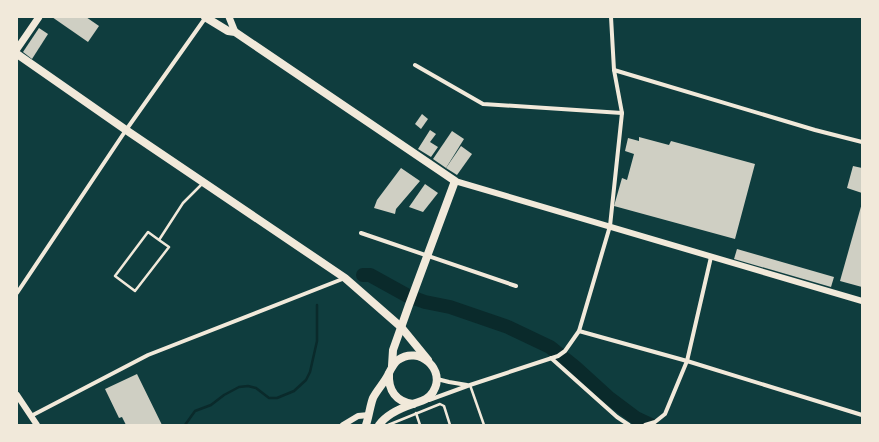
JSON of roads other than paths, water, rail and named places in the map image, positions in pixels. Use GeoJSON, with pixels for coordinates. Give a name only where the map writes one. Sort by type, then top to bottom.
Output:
{"type":"FeatureCollection","features":[{"type":"Feature","properties":{"kind":"main road"},"geometry":{"type":"LineString","coordinates":[[17,49],[39,17]]}},
{"type":"Feature","properties":{"kind":"main road"},"geometry":{"type":"LineString","coordinates":[[205,17],[228,31],[235,32],[455,181],[393,350],[388,381],[390,388],[394,395],[400,400],[406,403],[418,403]]}},
{"type":"Feature","properties":{"kind":"main road"},"geometry":{"type":"LineString","coordinates":[[229,17],[235,32]]}},
{"type":"Feature","properties":{"kind":"main road"},"geometry":{"type":"LineString","coordinates":[[17,54],[126,130],[345,278],[401,327],[433,365],[436,372],[436,386],[433,393],[428,398],[387,416],[382,424],[369,415]]}},
{"type":"Feature","properties":{"kind":"main road"},"geometry":{"type":"LineString","coordinates":[[366,425],[374,397],[397,360],[404,356],[412,355],[420,356],[428,360]]}},
{"type":"Feature","properties":{"kind":"street"},"geometry":{"type":"LineString","coordinates":[[17,293],[126,130],[205,17]]}},
{"type":"Feature","properties":{"kind":"street"},"geometry":{"type":"LineString","coordinates":[[418,403],[558,356],[566,351],[579,331],[610,226],[622,113],[614,70],[611,17]]}},
{"type":"Feature","properties":{"kind":"street"},"geometry":{"type":"LineString","coordinates":[[415,65],[483,104],[622,113]]}},
{"type":"Feature","properties":{"kind":"street"},"geometry":{"type":"LineString","coordinates":[[614,70],[815,130],[862,142]]}},
{"type":"Feature","properties":{"kind":"street"},"geometry":{"type":"LineString","coordinates":[[455,181],[862,301]]}},
{"type":"Feature","properties":{"kind":"street"},"geometry":{"type":"LineString","coordinates":[[361,233],[516,286]]}},
{"type":"Feature","properties":{"kind":"street"},"geometry":{"type":"LineString","coordinates":[[644,425],[655,422],[665,414],[687,361],[711,257]]}},
{"type":"Feature","properties":{"kind":"street"},"geometry":{"type":"LineString","coordinates":[[31,416],[148,356],[345,278]]}},
{"type":"Feature","properties":{"kind":"street"},"geometry":{"type":"LineString","coordinates":[[579,331],[687,361],[862,415]]}},
{"type":"Feature","properties":{"kind":"street"},"geometry":{"type":"LineString","coordinates":[[551,358],[611,412],[629,425]]}},
{"type":"Feature","properties":{"kind":"street"},"geometry":{"type":"LineString","coordinates":[[437,379],[470,385]]}},
{"type":"Feature","properties":{"kind":"street"},"geometry":{"type":"LineString","coordinates":[[17,395],[37,425]]}},
{"type":"Feature","properties":{"kind":"street"},"geometry":{"type":"LineString","coordinates":[[343,425],[358,416],[369,415]]}},
{"type":"Feature","properties":{"kind":"lane"},"geometry":{"type":"LineString","coordinates":[[159,240],[183,203],[204,182]]}},
{"type":"Feature","properties":{"kind":"lane"},"geometry":{"type":"LineString","coordinates":[[148,232],[159,240],[169,247],[135,291],[116,276],[148,232]]}},
{"type":"Feature","properties":{"kind":"lane"},"geometry":{"type":"LineString","coordinates":[[470,385],[484,425]]}},
{"type":"Feature","properties":{"kind":"lane"},"geometry":{"type":"LineString","coordinates":[[382,424],[416,414],[440,404],[444,406],[450,425]]}},
{"type":"Feature","properties":{"kind":"lane"},"geometry":{"type":"LineString","coordinates":[[416,414],[420,425]]}},
{"type":"Feature","properties":{"kind":"waterway"},"geometry":{"type":"LineString","coordinates":[[363,275],[370,275],[408,296],[425,302],[450,307],[508,327],[550,347],[608,397],[636,418],[651,425]]}},
{"type":"Feature","properties":{"kind":"waterway"},"geometry":{"type":"LineString","coordinates":[[185,425],[195,411],[211,405],[224,395],[239,387],[248,386],[256,388],[269,398],[277,398],[294,391],[306,380],[310,372],[317,341],[317,305]]}}]}
